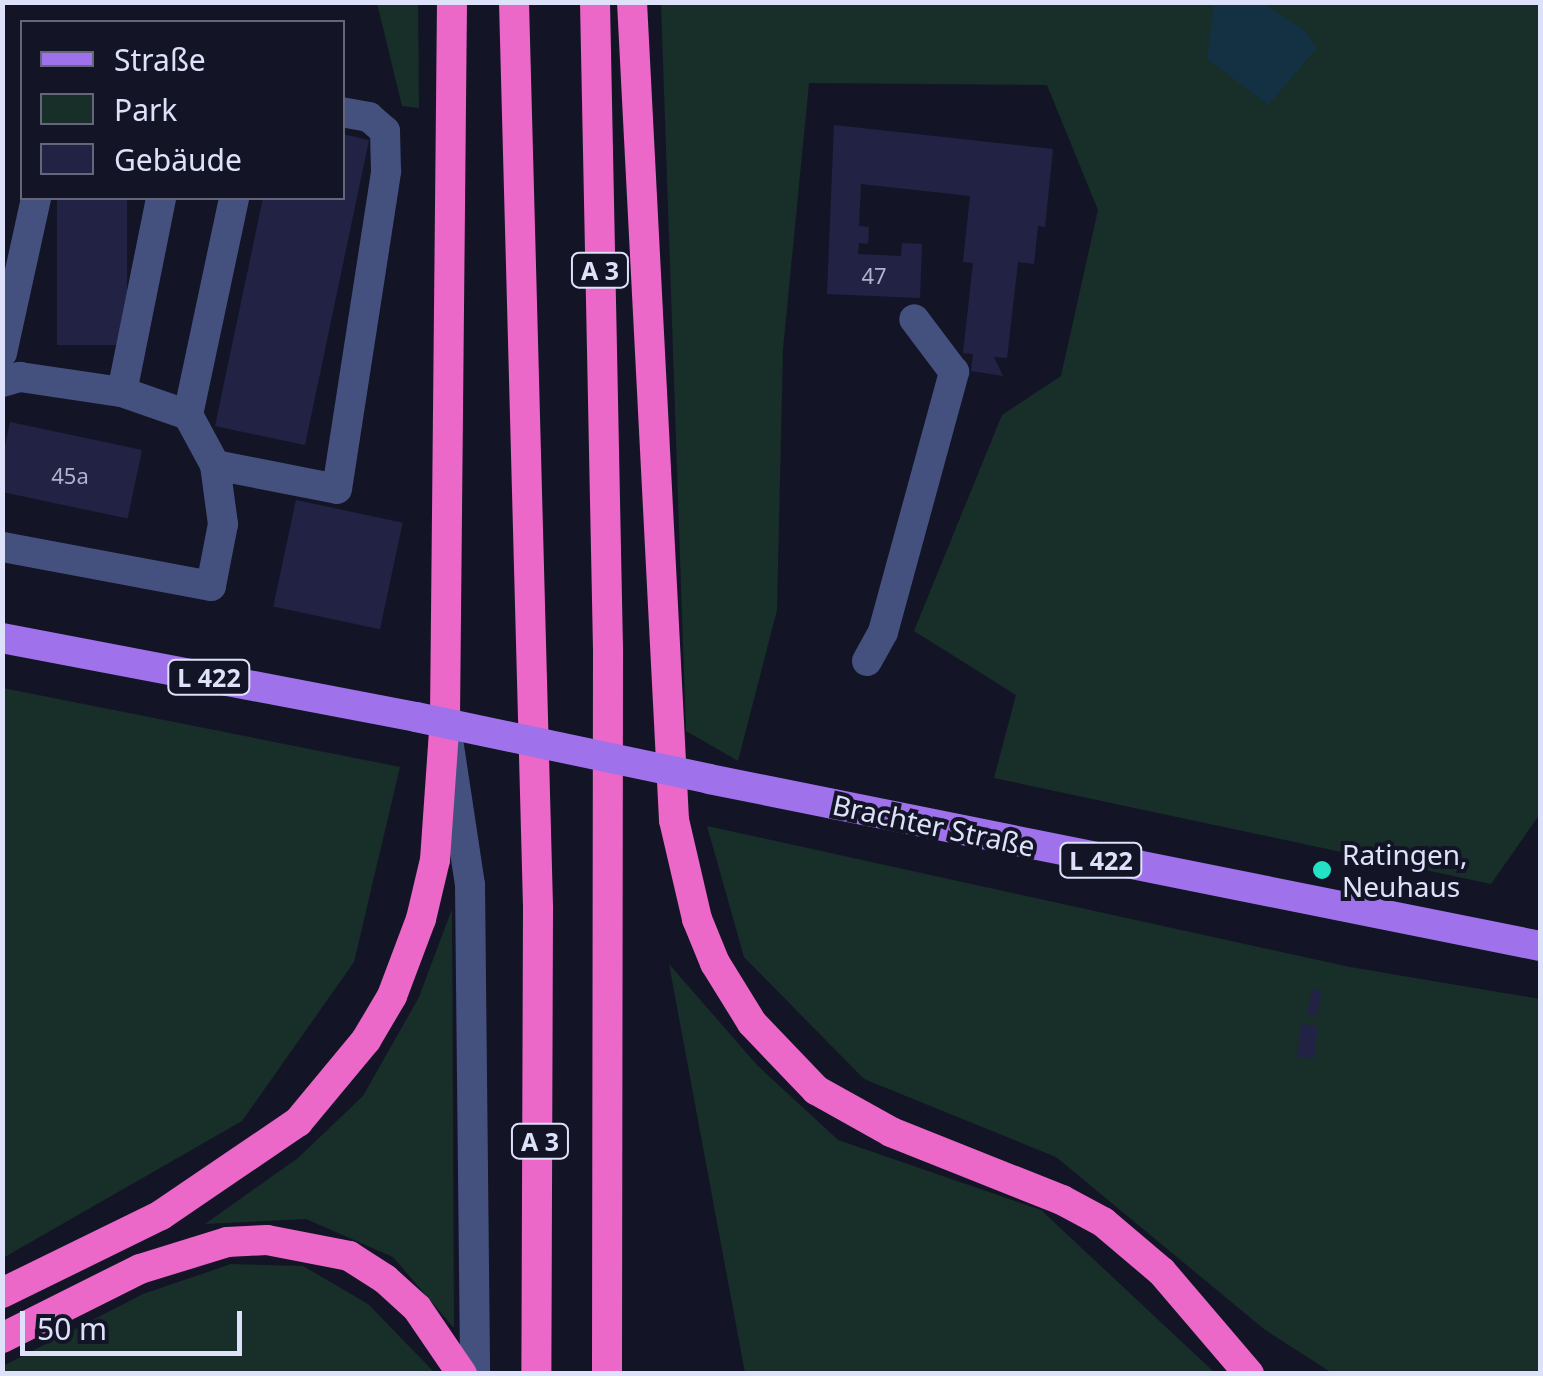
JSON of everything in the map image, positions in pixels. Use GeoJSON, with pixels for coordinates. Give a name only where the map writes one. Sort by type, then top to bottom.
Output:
{"type":"FeatureCollection","features":[{"type":"Feature","properties":{"kind":"highway"},"geometry":{"type":"LineString","coordinates":[[2,1293],[161,1215],[259,1154],[336,1080],[392,996],[421,918],[435,860],[430,718],[452,2]]}},
{"type":"Feature","properties":{"kind":"highway","name":"A 3"},"geometry":{"type":"LineString","coordinates":[[514,2],[538,909],[536,1374]]}},
{"type":"Feature","properties":{"kind":"highway","name":"A 3"},"geometry":{"type":"LineString","coordinates":[[595,2],[608,671],[607,1374]]}},
{"type":"Feature","properties":{"kind":"highway"},"geometry":{"type":"LineString","coordinates":[[632,2],[674,820],[697,918],[716,964],[752,1022],[816,1090],[891,1132],[1062,1200],[1103,1222],[1162,1272],[1250,1374]]}},
{"type":"Feature","properties":{"kind":"highway"},"geometry":{"type":"LineString","coordinates":[[2,1338],[183,1254],[227,1242],[280,1241],[349,1256],[385,1280],[418,1308],[462,1374]]}},
{"type":"Feature","properties":{"kind":"main road","name":"L 422"},"geometry":{"type":"LineString","coordinates":[[2,638],[430,718]]}},
{"type":"Feature","properties":{"kind":"main road","name":"Brachter Straße"},"geometry":{"type":"LineString","coordinates":[[430,718],[740,785],[1540,946]]}},
{"type":"Feature","properties":{"kind":"lane"},"geometry":{"type":"LineString","coordinates":[[215,464],[336,489],[386,171],[385,131],[369,118],[345,113]]}},
{"type":"Feature","properties":{"kind":"lane"},"geometry":{"type":"LineString","coordinates":[[2,352],[36,200]]}},
{"type":"Feature","properties":{"kind":"lane"},"geometry":{"type":"LineString","coordinates":[[122,392],[161,200]]}},
{"type":"Feature","properties":{"kind":"lane"},"geometry":{"type":"LineString","coordinates":[[2,547],[210,586],[223,524],[215,464],[188,415],[234,200]]}},
{"type":"Feature","properties":{"kind":"lane"},"geometry":{"type":"LineString","coordinates":[[867,661],[883,632],[954,372],[914,319]]}},
{"type":"Feature","properties":{"kind":"lane"},"geometry":{"type":"LineString","coordinates":[[2,382],[20,377],[122,392],[188,415]]}},
{"type":"Feature","properties":{"kind":"lane"},"geometry":{"type":"LineString","coordinates":[[430,718],[470,884],[474,1374]]}},
{"type":"Feature","properties":{"kind":"green space"},"geometry":{"type":"Polygon","coordinates":[[[377,3],[418,3],[419,108],[402,106],[377,3]]]}},
{"type":"Feature","properties":{"kind":"green space"},"geometry":{"type":"Polygon","coordinates":[[[661,3],[1540,3],[1540,814],[1491,884],[994,778],[1016,695],[914,631],[1002,415],[1061,376],[1098,210],[1047,85],[809,83],[783,349],[777,610],[738,761],[686,731],[661,3]]]}},
{"type":"Feature","properties":{"kind":"green space"},"geometry":{"type":"Polygon","coordinates":[[[3,688],[400,767],[354,962],[242,1121],[3,1258],[3,688]]]}},
{"type":"Feature","properties":{"kind":"green space"},"geometry":{"type":"Polygon","coordinates":[[[707,826],[1350,967],[1540,999],[1540,1373],[1332,1373],[1264,1329],[1056,1157],[864,1079],[744,957],[707,826]]]}},
{"type":"Feature","properties":{"kind":"green space"},"geometry":{"type":"Polygon","coordinates":[[[452,909],[454,1328],[393,1257],[306,1219],[205,1224],[298,1158],[363,1096],[419,997],[452,909]]]}},
{"type":"Feature","properties":{"kind":"green space"},"geometry":{"type":"Polygon","coordinates":[[[669,964],[757,1065],[838,1140],[1041,1210],[1215,1373],[745,1373],[669,964]]]}},
{"type":"Feature","properties":{"kind":"green space"},"geometry":{"type":"Polygon","coordinates":[[[231,1264],[303,1266],[368,1304],[435,1373],[3,1373],[3,1366],[143,1294],[231,1264]]]}},
{"type":"Feature","properties":{"kind":"water"},"geometry":{"type":"Polygon","coordinates":[[[1214,3],[1263,3],[1306,32],[1317,48],[1268,105],[1207,59],[1214,3]]]}},
{"type":"Feature","properties":{"kind":"building"},"geometry":{"type":"Polygon","coordinates":[[[834,125],[1053,149],[1045,227],[1038,226],[1034,264],[1018,262],[1007,358],[994,357],[1003,376],[971,371],[973,354],[963,353],[973,263],[963,262],[970,196],[861,184],[859,226],[869,227],[868,244],[859,243],[858,254],[901,256],[902,243],[922,244],[920,298],[827,294],[834,125]]]}},
{"type":"Feature","properties":{"kind":"building"},"geometry":{"type":"Polygon","coordinates":[[[345,135],[369,140],[305,445],[215,426],[263,200],[345,200],[345,135]]]}},
{"type":"Feature","properties":{"kind":"building"},"geometry":{"type":"Polygon","coordinates":[[[57,200],[127,200],[127,345],[57,345],[57,200]]]}},
{"type":"Feature","properties":{"kind":"building"},"geometry":{"type":"Polygon","coordinates":[[[10,422],[142,450],[127,519],[2,492],[2,460],[10,422]]]}},
{"type":"Feature","properties":{"kind":"building"},"geometry":{"type":"Polygon","coordinates":[[[296,500],[403,523],[380,629],[273,607],[296,500]]]}},
{"type":"Feature","properties":{"kind":"building"},"geometry":{"type":"Polygon","coordinates":[[[1312,989],[1322,991],[1317,1016],[1307,1015],[1312,989]]]}},
{"type":"Feature","properties":{"kind":"building"},"geometry":{"type":"Polygon","coordinates":[[[1301,1024],[1318,1026],[1314,1059],[1297,1057],[1301,1024]]]}},
{"type":"Feature","properties":{"kind":"place","name":"Ratingen, Neuhaus"},"geometry":{"type":"Point","coordinates":[1322,870]}}]}
